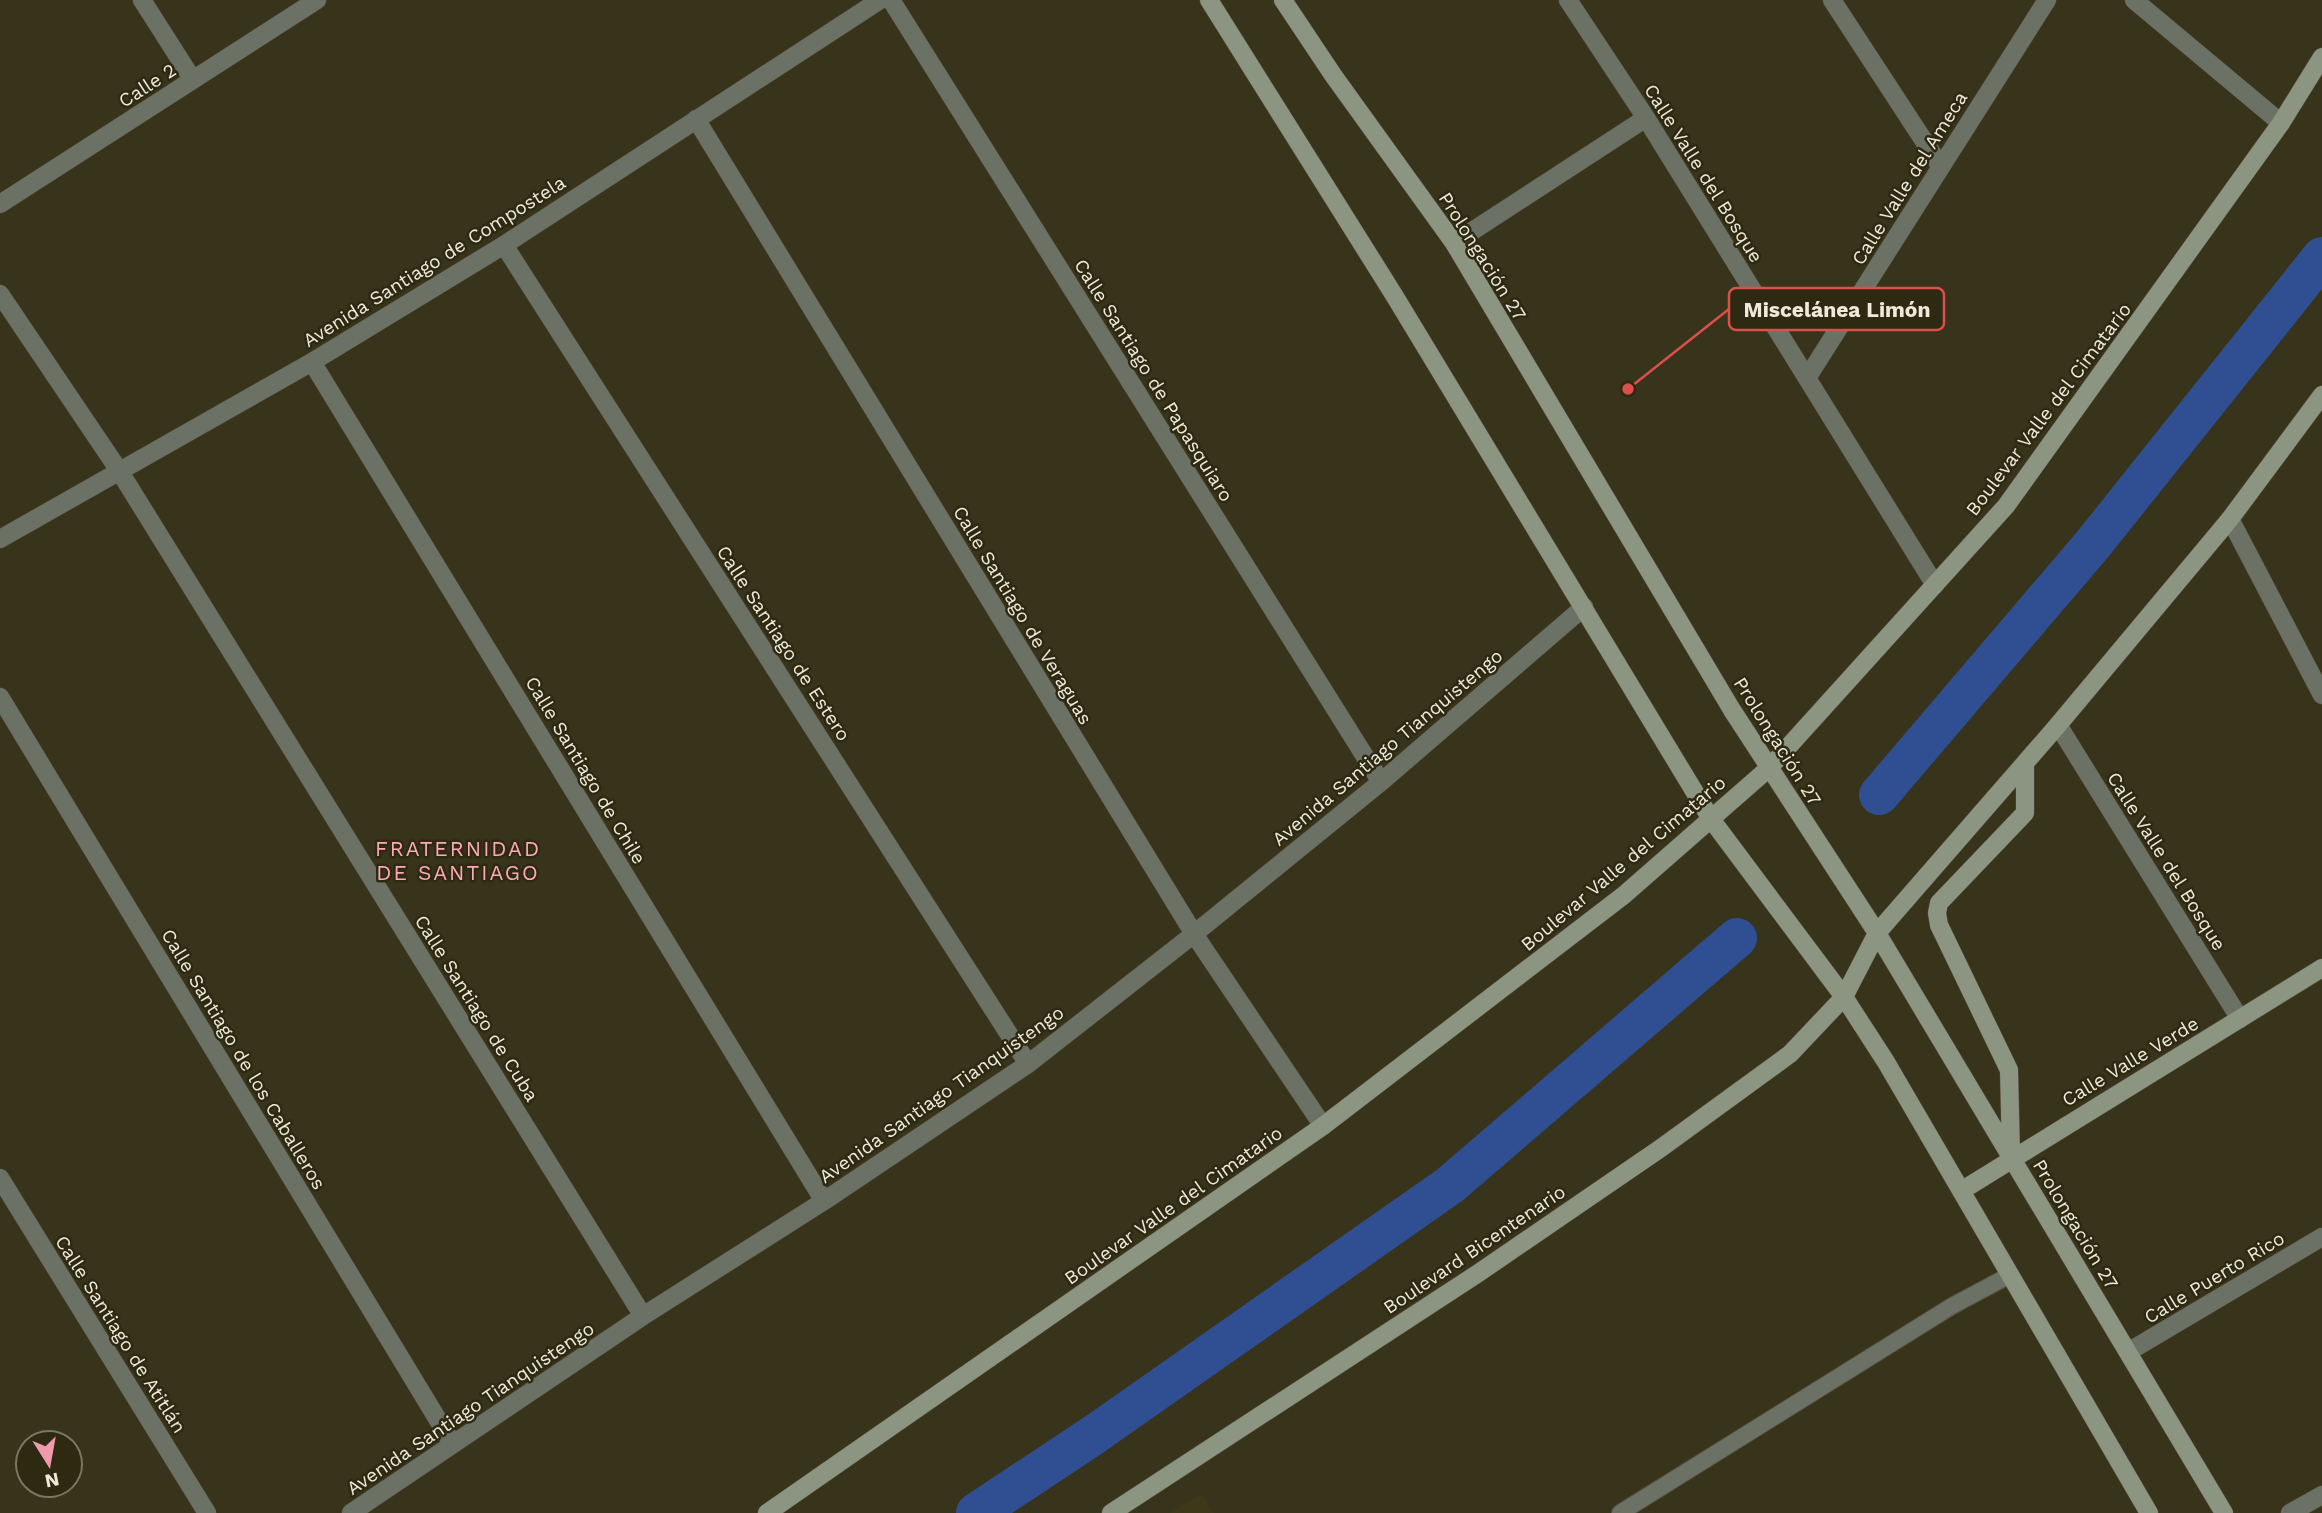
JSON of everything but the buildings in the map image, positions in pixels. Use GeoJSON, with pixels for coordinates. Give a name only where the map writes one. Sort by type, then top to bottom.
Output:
{"type":"FeatureCollection","features":[{"type":"Feature","properties":{"kind":"main road"},"geometry":{"type":"LineString","coordinates":[[1209,0],[1401,307],[1711,819],[1843,997],[1886,1062],[2149,1513]]}},
{"type":"Feature","properties":{"kind":"main road","name":"Prolongación 27"},"geometry":{"type":"LineString","coordinates":[[1283,0],[1333,75],[1454,243],[1769,768],[1877,933],[2224,1513]]}},
{"type":"Feature","properties":{"kind":"main road","name":"Boulevar Valle del Cimatario"},"geometry":{"type":"LineString","coordinates":[[767,1513],[1323,1126],[1624,895],[1769,768],[2006,506],[2281,123],[2322,57]]}},
{"type":"Feature","properties":{"kind":"main road"},"geometry":{"type":"LineString","coordinates":[[1843,997],[1877,933],[2025,763],[2230,519],[2322,395]]}},
{"type":"Feature","properties":{"kind":"main road"},"geometry":{"type":"LineString","coordinates":[[2011,1158],[2009,1070],[1939,925],[1937,913],[1939,903],[2025,813],[2025,763]]}},
{"type":"Feature","properties":{"kind":"main road","name":"Calle Valle Verde"},"geometry":{"type":"LineString","coordinates":[[1961,1191],[2322,968]]}},
{"type":"Feature","properties":{"kind":"main road","name":"Boulevard Bicentenario"},"geometry":{"type":"LineString","coordinates":[[1111,1513],[1477,1274],[1661,1148],[1790,1054],[1843,997]]}},
{"type":"Feature","properties":{"kind":"street"},"geometry":{"type":"LineString","coordinates":[[142,0],[193,80]]}},
{"type":"Feature","properties":{"kind":"street","name":"Calle 2"},"geometry":{"type":"LineString","coordinates":[[0,205],[317,0]]}},
{"type":"Feature","properties":{"kind":"street","name":"Avenida Santiago de Compostela"},"geometry":{"type":"LineString","coordinates":[[0,540],[312,362],[505,245],[880,0]]}},
{"type":"Feature","properties":{"kind":"street","name":"Calle Santiago de Papasquiaro"},"geometry":{"type":"LineString","coordinates":[[891,0],[1381,782]]}},
{"type":"Feature","properties":{"kind":"street","name":"Calle Valle del Bosque"},"geometry":{"type":"LineString","coordinates":[[1568,0],[1646,118],[1935,585]]}},
{"type":"Feature","properties":{"kind":"street"},"geometry":{"type":"LineString","coordinates":[[1832,0],[1941,167]]}},
{"type":"Feature","properties":{"kind":"street","name":"Calle Valle del Ameca"},"geometry":{"type":"LineString","coordinates":[[1807,378],[2047,0]]}},
{"type":"Feature","properties":{"kind":"street"},"geometry":{"type":"LineString","coordinates":[[2134,0],[2281,123]]}},
{"type":"Feature","properties":{"kind":"street"},"geometry":{"type":"LineString","coordinates":[[1454,243],[1646,118]]}},
{"type":"Feature","properties":{"kind":"street","name":"Calle Santiago de Veraguas"},"geometry":{"type":"LineString","coordinates":[[696,119],[1194,934],[1323,1126]]}},
{"type":"Feature","properties":{"kind":"street","name":"Calle Santiago de Estero"},"geometry":{"type":"LineString","coordinates":[[505,245],[1028,1063]]}},
{"type":"Feature","properties":{"kind":"street","name":"Calle Santiago de Cuba"},"geometry":{"type":"LineString","coordinates":[[0,294],[120,472],[643,1316]]}},
{"type":"Feature","properties":{"kind":"street","name":"Calle Santiago de Chile"},"geometry":{"type":"LineString","coordinates":[[312,362],[824,1201]]}},
{"type":"Feature","properties":{"kind":"street"},"geometry":{"type":"LineString","coordinates":[[2230,519],[2322,695]]}},
{"type":"Feature","properties":{"kind":"street","name":"Avenida Santiago Tianquistengo"},"geometry":{"type":"LineString","coordinates":[[351,1513],[643,1316],[824,1201],[1028,1063],[1194,934],[1381,782],[1584,607]]}},
{"type":"Feature","properties":{"kind":"street","name":"Calle Santiago de los Caballeros"},"geometry":{"type":"LineString","coordinates":[[0,697],[452,1443]]}},
{"type":"Feature","properties":{"kind":"street","name":"Calle Valle del Bosque"},"geometry":{"type":"LineString","coordinates":[[2058,724],[2240,1019]]}},
{"type":"Feature","properties":{"kind":"street","name":"Calle Santiago de Atitlán"},"geometry":{"type":"LineString","coordinates":[[0,1178],[207,1513]]}},
{"type":"Feature","properties":{"kind":"street","name":"Calle Puerto Rico"},"geometry":{"type":"LineString","coordinates":[[2128,1352],[2322,1237]]}},
{"type":"Feature","properties":{"kind":"street"},"geometry":{"type":"LineString","coordinates":[[2290,1513],[2322,1494]]}},
{"type":"Feature","properties":{"kind":"lane"},"geometry":{"type":"LineString","coordinates":[[1620,1513],[1952,1306],[2010,1275]]}},
{"type":"Feature","properties":{"kind":"shaded area"},"geometry":{"type":"Polygon","coordinates":[[[1201,1494],[1214,1513],[1170,1513],[1201,1494]]]}},
{"type":"Feature","properties":{"kind":"waterway"},"geometry":{"type":"LineString","coordinates":[[1879,795],[2093,544],[2322,257]]}},
{"type":"Feature","properties":{"kind":"waterway"},"geometry":{"type":"LineString","coordinates":[[976,1513],[1095,1434],[1450,1185],[1737,938]]}},
{"type":"Feature","properties":{"kind":"place","name":"Miscelánea Limón"},"geometry":{"type":"Point","coordinates":[1628,389]}},
{"type":"Feature","properties":{"kind":"district","name":"FRATERNIDAD DE SANTIAGO"},"geometry":{"type":"Point","coordinates":[458,861]}}]}
